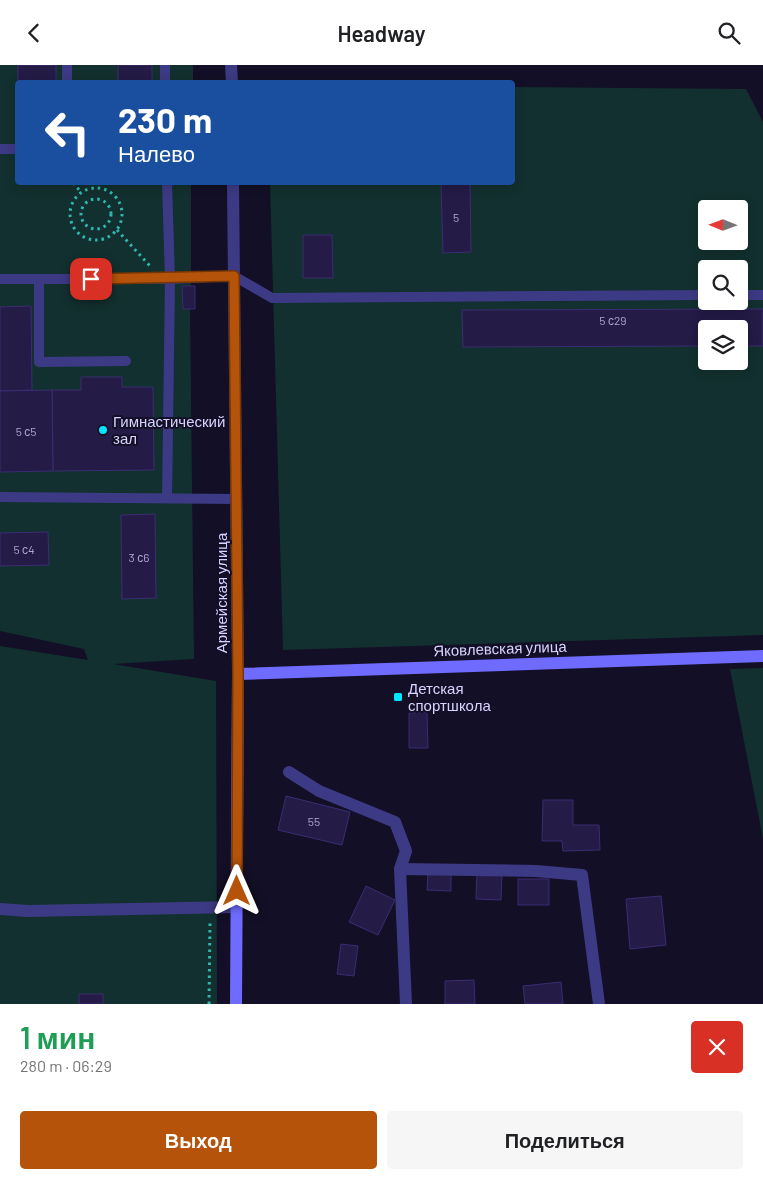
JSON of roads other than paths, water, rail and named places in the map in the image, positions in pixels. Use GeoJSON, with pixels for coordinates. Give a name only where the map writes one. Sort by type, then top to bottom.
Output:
{"type":"FeatureCollection","features":[{"type":"Feature","properties":{"kind":"street"},"geometry":{"type":"LineString","coordinates":[[232,65],[232,80]]}},
{"type":"Feature","properties":{"kind":"street","name":"Армейская улица"},"geometry":{"type":"LineString","coordinates":[[233,185],[238,674],[236,1004]]}},
{"type":"Feature","properties":{"kind":"street","name":"Яковлевская улица"},"geometry":{"type":"LineString","coordinates":[[238,674],[763,656]]}},
{"type":"Feature","properties":{"kind":"street"},"geometry":{"type":"LineString","coordinates":[[289,772],[319,791],[395,822],[406,851],[400,869],[406,1004]]}},
{"type":"Feature","properties":{"kind":"street"},"geometry":{"type":"LineString","coordinates":[[400,869],[536,871],[582,875],[599,1004]]}},
{"type":"Feature","properties":{"kind":"street"},"geometry":{"type":"LineString","coordinates":[[0,909],[28,911],[237,907]]}},
{"type":"Feature","properties":{"kind":"lane"},"geometry":{"type":"LineString","coordinates":[[67,65],[67,80]]}},
{"type":"Feature","properties":{"kind":"lane"},"geometry":{"type":"LineString","coordinates":[[165,65],[165,80]]}},
{"type":"Feature","properties":{"kind":"lane"},"geometry":{"type":"LineString","coordinates":[[0,149],[15,149]]}},
{"type":"Feature","properties":{"kind":"lane"},"geometry":{"type":"LineString","coordinates":[[167,185],[165,279],[167,498]]}},
{"type":"Feature","properties":{"kind":"lane"},"geometry":{"type":"LineString","coordinates":[[0,279],[165,279],[234,276],[272,298],[698,295]]}},
{"type":"Feature","properties":{"kind":"lane"},"geometry":{"type":"LineString","coordinates":[[38,279],[40,362],[126,361]]}},
{"type":"Feature","properties":{"kind":"lane"},"geometry":{"type":"LineString","coordinates":[[748,295],[763,295]]}},
{"type":"Feature","properties":{"kind":"lane"},"geometry":{"type":"LineString","coordinates":[[0,497],[237,499]]}},
{"type":"Feature","properties":{"kind":"place","name":"Гимнастический зал"},"geometry":{"type":"Point","coordinates":[103,430]}},
{"type":"Feature","properties":{"kind":"place","name":"Детская спортшкола"},"geometry":{"type":"Point","coordinates":[398,697]}}]}
